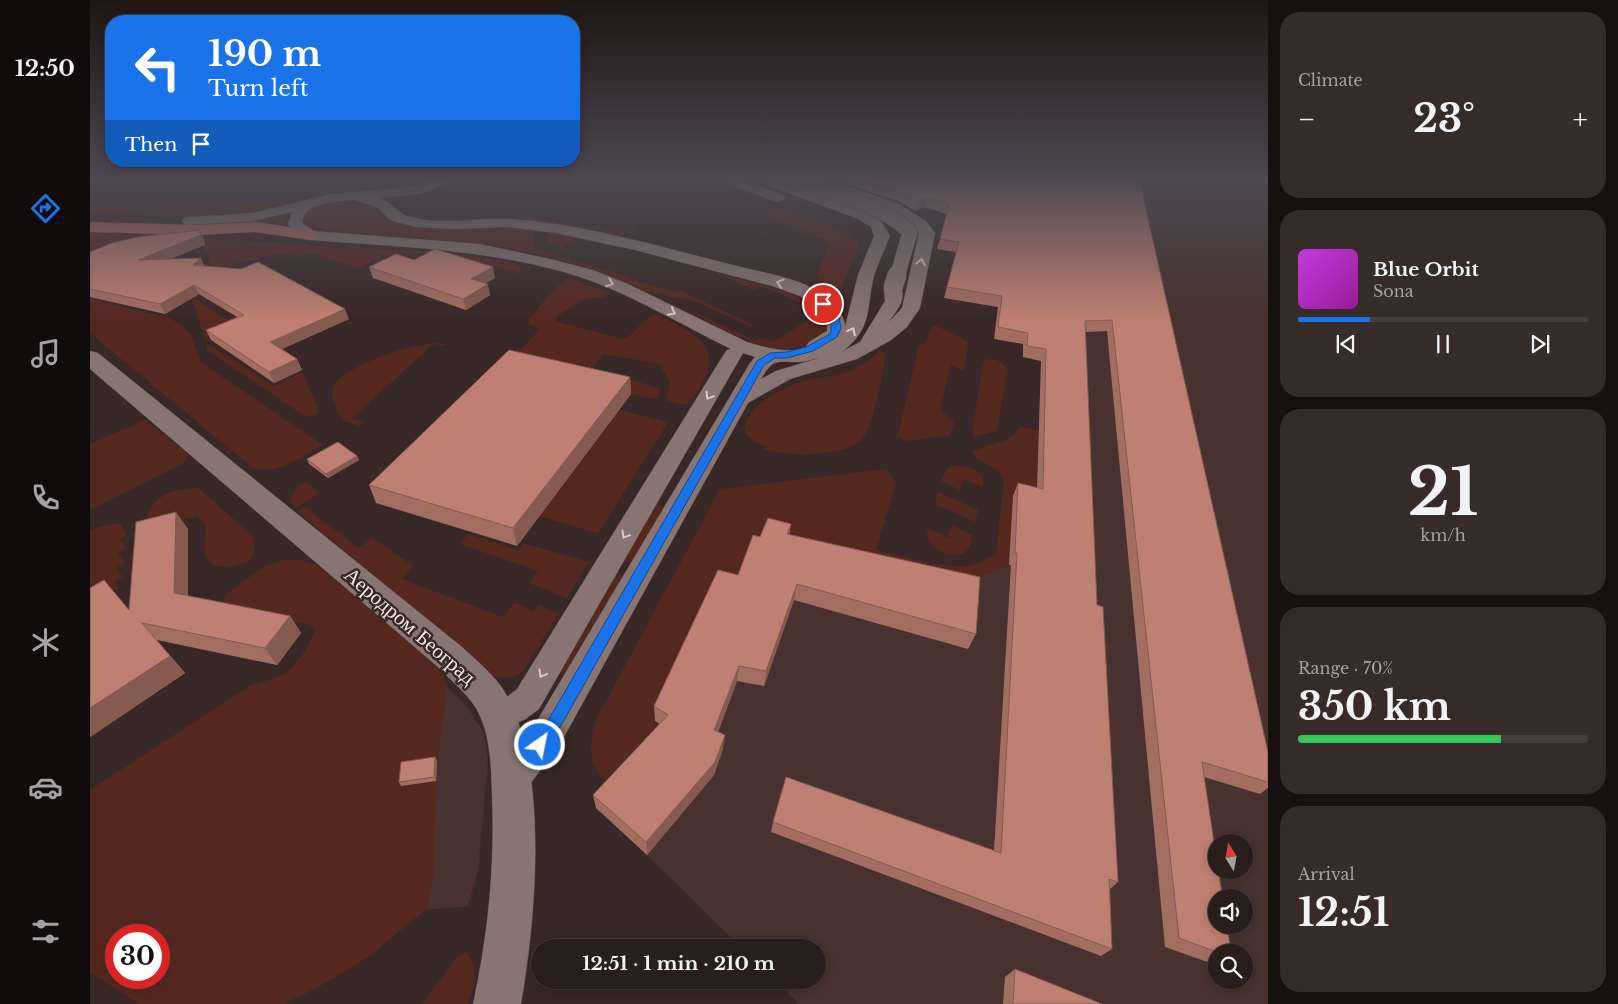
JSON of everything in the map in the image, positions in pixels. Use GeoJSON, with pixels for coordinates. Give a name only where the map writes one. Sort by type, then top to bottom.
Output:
{"type":"FeatureCollection","features":[{"type":"Feature","properties":{"kind":"main road"},"geometry":{"type":"LineString","coordinates":[[90,227],[173,230],[255,227],[310,235]]}},
{"type":"Feature","properties":{"kind":"street"},"geometry":{"type":"LineString","coordinates":[[296,226],[310,235],[480,249],[544,262],[587,274],[622,288],[740,346],[780,360],[833,349],[845,342],[856,325],[858,306],[866,275],[882,236],[881,230],[877,226]]}},
{"type":"Feature","properties":{"kind":"street"},"geometry":{"type":"LineString","coordinates":[[512,780],[551,729],[740,399],[780,360],[824,342],[834,335],[836,328],[834,317],[828,309],[806,292],[793,287],[637,246],[556,228],[535,226]]}},
{"type":"Feature","properties":{"kind":"street"},"geometry":{"type":"LineString","coordinates":[[851,226],[862,232],[870,243],[852,287],[858,306]]}},
{"type":"Feature","properties":{"kind":"street"},"geometry":{"type":"LineString","coordinates":[[858,306],[870,290],[891,239],[890,231],[886,226]]}},
{"type":"Feature","properties":{"kind":"street"},"geometry":{"type":"LineString","coordinates":[[867,344],[894,302],[893,288],[910,232],[906,226]]}},
{"type":"Feature","properties":{"kind":"street"},"geometry":{"type":"LineString","coordinates":[[698,326],[714,341],[734,354],[780,360],[839,360],[884,336],[900,323],[913,302],[927,233],[923,226]]}},
{"type":"Feature","properties":{"kind":"street"},"geometry":{"type":"LineString","coordinates":[[498,717],[515,709],[528,699],[734,354]]}},
{"type":"Feature","properties":{"kind":"street","name":"Аеродром Београд"},"geometry":{"type":"LineString","coordinates":[[90,358],[185,439],[309,538],[450,657],[483,691],[498,717],[508,746],[512,780],[514,878],[506,960],[497,1004]]}},
{"type":"Feature","properties":{"kind":"street"},"geometry":{"type":"LineString","coordinates":[[740,399],[769,382],[780,360]]}},
{"type":"Feature","properties":{"kind":"shaded area"},"geometry":{"type":"Polygon","coordinates":[[[310,226],[512,227],[528,229],[533,231],[533,245],[540,251],[624,275],[633,280],[676,292],[679,290],[755,326],[751,327],[700,303],[647,291],[590,268],[540,254],[475,243],[323,230],[310,226]]]}},
{"type":"Feature","properties":{"kind":"shaded area"},"geometry":{"type":"Polygon","coordinates":[[[564,226],[627,231],[635,226],[633,232],[621,235],[564,226]]]}},
{"type":"Feature","properties":{"kind":"shaded area"},"geometry":{"type":"Polygon","coordinates":[[[789,226],[830,226],[844,232],[858,243],[858,248],[841,288],[833,287],[833,290],[830,290],[830,293],[839,295],[838,297],[829,296],[818,276],[818,271],[829,245],[826,244],[829,242],[789,226]]]}},
{"type":"Feature","properties":{"kind":"shaded area"},"geometry":{"type":"Polygon","coordinates":[[[943,226],[1268,226],[1268,1004],[799,1004],[784,989],[826,989],[826,939],[733,939],[596,808],[668,729],[655,721],[717,585],[976,584],[983,575],[1009,565],[1013,495],[1037,501],[1041,361],[1023,357],[1023,344],[994,339],[998,307],[944,298],[956,253],[937,249],[943,226]]]}},
{"type":"Feature","properties":{"kind":"shaded area"},"geometry":{"type":"Polygon","coordinates":[[[548,231],[579,237],[562,247],[570,249],[568,250],[549,244],[548,231]]]}},
{"type":"Feature","properties":{"kind":"shaded area"},"geometry":{"type":"Polygon","coordinates":[[[90,232],[449,253],[509,261],[521,267],[519,273],[451,257],[416,253],[382,257],[358,268],[311,253],[300,256],[274,254],[222,268],[210,266],[210,255],[200,245],[90,262],[90,232]]]}},
{"type":"Feature","properties":{"kind":"shaded area"},"geometry":{"type":"Polygon","coordinates":[[[719,274],[754,283],[783,292],[804,302],[809,308],[799,310],[806,305],[762,286],[754,290],[719,274]]]}},
{"type":"Feature","properties":{"kind":"shaded area"},"geometry":{"type":"Polygon","coordinates":[[[571,278],[608,293],[604,297],[581,300],[557,317],[556,320],[558,322],[623,339],[632,334],[646,319],[656,315],[681,327],[703,343],[708,352],[708,370],[704,381],[690,403],[683,405],[666,400],[670,382],[661,367],[656,363],[603,354],[592,368],[659,388],[660,391],[657,398],[654,399],[506,366],[539,330],[529,324],[529,320],[553,291],[571,278]]]}},
{"type":"Feature","properties":{"kind":"shaded area"},"geometry":{"type":"Polygon","coordinates":[[[192,297],[238,326],[205,340],[192,297]]]}},
{"type":"Feature","properties":{"kind":"shaded area"},"geometry":{"type":"Polygon","coordinates":[[[90,299],[170,318],[182,326],[192,337],[200,362],[323,445],[280,467],[262,470],[253,468],[90,333],[90,299]]]}},
{"type":"Feature","properties":{"kind":"shaded area"},"geometry":{"type":"Polygon","coordinates":[[[695,312],[755,341],[763,338],[773,342],[809,320],[800,315],[824,317],[827,328],[821,337],[805,345],[789,348],[772,347],[755,343],[739,336],[692,313],[695,312]]]}},
{"type":"Feature","properties":{"kind":"shaded area"},"geometry":{"type":"Polygon","coordinates":[[[936,326],[963,339],[968,344],[964,371],[951,365],[940,409],[954,423],[950,434],[947,436],[905,441],[898,435],[919,345],[926,343],[932,327],[936,326]]]}},
{"type":"Feature","properties":{"kind":"shaded area"},"geometry":{"type":"Polygon","coordinates":[[[207,343],[274,386],[302,372],[319,411],[317,415],[306,417],[207,350],[207,343]]]}},
{"type":"Feature","properties":{"kind":"shaded area"},"geometry":{"type":"Polygon","coordinates":[[[434,343],[446,344],[444,346],[433,344],[351,419],[364,422],[360,426],[344,421],[341,418],[332,395],[332,390],[337,381],[359,366],[395,351],[434,343]]]}},
{"type":"Feature","properties":{"kind":"shaded area"},"geometry":{"type":"Polygon","coordinates":[[[880,351],[886,353],[874,412],[866,434],[857,443],[848,448],[802,455],[779,453],[764,449],[766,447],[749,437],[745,429],[747,420],[753,411],[769,397],[798,383],[848,372],[880,351]]]}},
{"type":"Feature","properties":{"kind":"shaded area"},"geometry":{"type":"Polygon","coordinates":[[[987,359],[997,360],[1008,369],[997,431],[973,437],[983,364],[987,359]]]}},
{"type":"Feature","properties":{"kind":"shaded area"},"geometry":{"type":"Polygon","coordinates":[[[619,410],[668,422],[598,533],[539,516],[619,410]]]}},
{"type":"Feature","properties":{"kind":"shaded area"},"geometry":{"type":"Polygon","coordinates":[[[145,420],[187,453],[187,459],[182,464],[90,510],[90,444],[145,420]]]}},
{"type":"Feature","properties":{"kind":"shaded area"},"geometry":{"type":"Polygon","coordinates":[[[1021,427],[1039,431],[1037,501],[1009,565],[983,575],[976,584],[737,591],[655,721],[668,729],[615,786],[599,773],[594,766],[591,753],[596,720],[720,489],[886,469],[896,483],[876,550],[943,565],[968,566],[996,554],[1004,479],[997,470],[976,458],[972,451],[1009,439],[1021,427]]]}},
{"type":"Feature","properties":{"kind":"shaded area"},"geometry":{"type":"Polygon","coordinates":[[[958,465],[968,467],[980,474],[983,487],[963,479],[960,490],[941,481],[948,468],[958,465]]]}},
{"type":"Feature","properties":{"kind":"shaded area"},"geometry":{"type":"Polygon","coordinates":[[[305,482],[320,493],[295,508],[291,500],[292,493],[305,482]]]}},
{"type":"Feature","properties":{"kind":"shaded area"},"geometry":{"type":"Polygon","coordinates":[[[198,488],[254,537],[254,552],[251,560],[228,567],[221,567],[211,562],[207,557],[205,549],[206,524],[197,516],[177,521],[158,522],[146,516],[161,497],[174,491],[198,488]]]}},
{"type":"Feature","properties":{"kind":"shaded area"},"geometry":{"type":"Polygon","coordinates":[[[938,492],[978,510],[975,522],[935,504],[938,492]]]}},
{"type":"Feature","properties":{"kind":"shaded area"},"geometry":{"type":"Polygon","coordinates":[[[654,504],[665,508],[632,565],[622,558],[654,504]]]}},
{"type":"Feature","properties":{"kind":"shaded area"},"geometry":{"type":"Polygon","coordinates":[[[305,507],[358,548],[373,538],[413,566],[402,579],[503,617],[514,603],[534,611],[538,605],[558,614],[522,673],[507,678],[492,675],[297,511],[305,507]]]}},
{"type":"Feature","properties":{"kind":"shaded area"},"geometry":{"type":"Polygon","coordinates":[[[121,525],[127,535],[120,539],[126,548],[118,553],[125,562],[116,568],[123,577],[114,581],[119,588],[102,598],[90,581],[90,531],[101,526],[121,525]]]}},
{"type":"Feature","properties":{"kind":"shaded area"},"geometry":{"type":"Polygon","coordinates":[[[952,525],[972,535],[971,543],[965,552],[951,555],[936,549],[930,543],[927,536],[928,528],[948,538],[952,525]]]}},
{"type":"Feature","properties":{"kind":"shaded area"},"geometry":{"type":"Polygon","coordinates":[[[468,534],[518,550],[523,543],[589,562],[567,598],[529,583],[538,571],[460,544],[468,534]]]}},
{"type":"Feature","properties":{"kind":"shaded area"},"geometry":{"type":"Polygon","coordinates":[[[283,560],[300,560],[317,565],[436,666],[443,676],[447,687],[437,761],[433,882],[425,910],[368,957],[322,985],[284,1004],[139,1004],[116,989],[170,989],[170,924],[105,924],[105,982],[90,972],[90,790],[251,685],[282,675],[306,650],[315,631],[311,625],[227,607],[224,604],[225,595],[263,567],[283,560]]]}},
{"type":"Feature","properties":{"kind":"shaded area"},"geometry":{"type":"Polygon","coordinates":[[[616,572],[625,578],[567,677],[558,673],[616,572]]]}},
{"type":"Feature","properties":{"kind":"shaded area"},"geometry":{"type":"Polygon","coordinates":[[[447,687],[466,705],[484,733],[488,760],[478,871],[468,906],[425,910],[429,900],[403,766],[437,761],[447,687]]]}},
{"type":"Feature","properties":{"kind":"shaded area"},"geometry":{"type":"Polygon","coordinates":[[[466,952],[473,964],[474,970],[472,990],[468,1004],[423,1004],[457,957],[466,952]]]}},
{"type":"Feature","properties":{"kind":"building"},"geometry":{"type":"Polygon","coordinates":[[[943,226],[1150,226],[1268,752],[1268,782],[1202,762],[1213,834],[1208,834],[1208,879],[1220,879],[1221,889],[1208,889],[1208,934],[1228,934],[1230,944],[1208,944],[1208,949],[1179,938],[1112,320],[1085,321],[1097,605],[1103,607],[1118,882],[1109,879],[1112,949],[773,822],[786,777],[1001,853],[1017,553],[1015,553],[1018,483],[1043,489],[1046,349],[1027,346],[1028,333],[998,327],[1002,296],[947,287],[959,242],[940,239],[943,226]]]}},
{"type":"Feature","properties":{"kind":"building"},"geometry":{"type":"Polygon","coordinates":[[[199,230],[201,235],[138,260],[201,258],[193,265],[241,269],[258,262],[345,309],[270,342],[297,359],[269,372],[206,330],[244,315],[194,285],[160,304],[90,289],[90,252],[112,243],[138,237],[199,230]]]}},
{"type":"Feature","properties":{"kind":"building"},"geometry":{"type":"Polygon","coordinates":[[[435,249],[493,267],[471,279],[488,284],[463,299],[369,267],[396,254],[414,260],[435,249]]]}},
{"type":"Feature","properties":{"kind":"building"},"geometry":{"type":"Polygon","coordinates":[[[509,350],[630,377],[513,528],[369,485],[509,350]]]}},
{"type":"Feature","properties":{"kind":"building"},"geometry":{"type":"Polygon","coordinates":[[[338,442],[357,456],[326,474],[307,459],[338,442]]]}},
{"type":"Feature","properties":{"kind":"building"},"geometry":{"type":"Polygon","coordinates":[[[176,512],[174,593],[290,616],[265,648],[142,623],[170,656],[90,708],[90,588],[104,580],[129,610],[136,522],[176,512]]]}},
{"type":"Feature","properties":{"kind":"building"},"geometry":{"type":"Polygon","coordinates":[[[768,518],[791,524],[787,534],[980,577],[976,634],[797,584],[766,671],[739,666],[714,730],[725,735],[715,762],[646,842],[593,795],[668,715],[654,706],[718,570],[738,575],[753,535],[760,537],[768,518]]]}},
{"type":"Feature","properties":{"kind":"building"},"geometry":{"type":"Polygon","coordinates":[[[435,757],[434,777],[399,782],[401,762],[435,757]]]}},
{"type":"Feature","properties":{"kind":"building"},"geometry":{"type":"Polygon","coordinates":[[[1015,969],[1102,1004],[1013,1004],[1015,969]]]}},
{"type":"Feature","properties":{"kind":"route"},"geometry":{"type":"LineString","coordinates":[[540,745],[558,717],[760,363],[773,355],[787,355],[810,349],[834,335],[836,322],[832,313],[823,304]]}}]}
